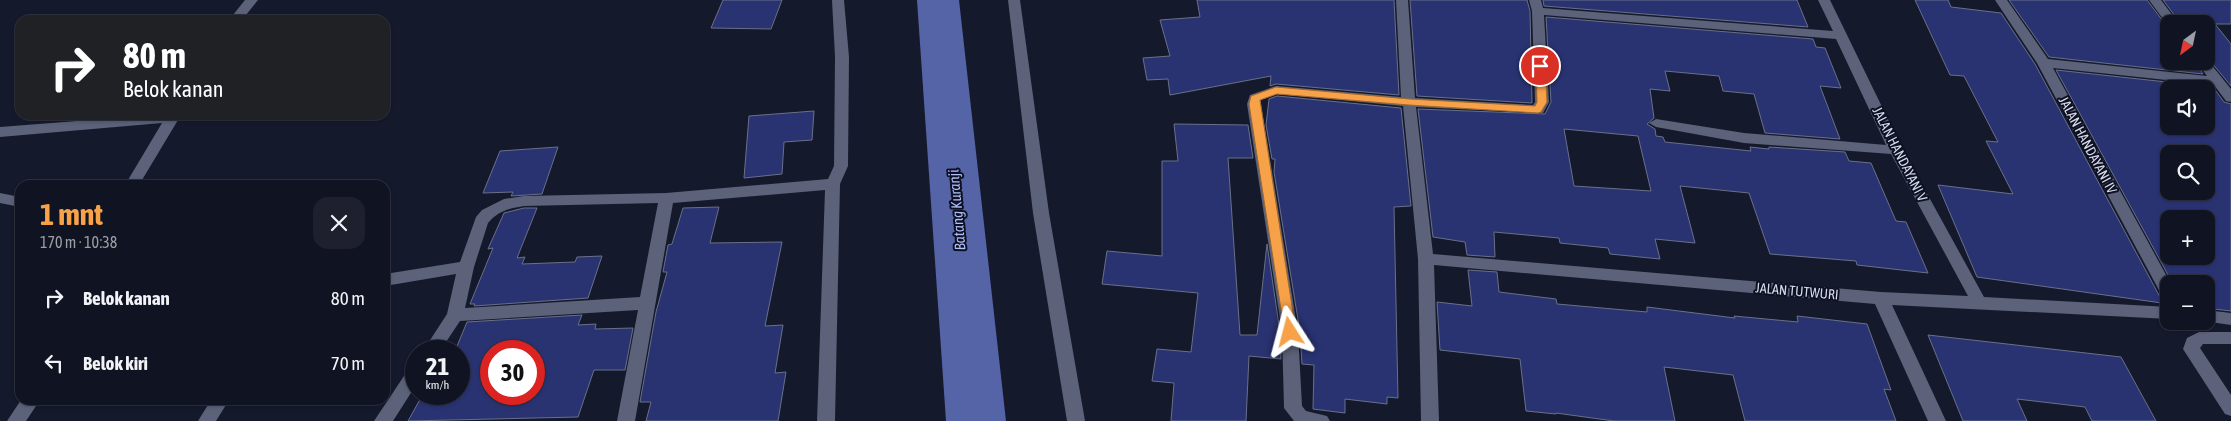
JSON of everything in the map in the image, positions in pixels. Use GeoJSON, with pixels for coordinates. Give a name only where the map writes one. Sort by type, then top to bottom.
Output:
{"type":"FeatureCollection","features":[{"type":"Feature","properties":{"kind":"street"},"geometry":{"type":"LineString","coordinates":[[239,15],[252,0]]}},
{"type":"Feature","properties":{"kind":"street"},"geometry":{"type":"LineString","coordinates":[[826,421],[833,184],[842,166],[842,57],[838,0]]}},
{"type":"Feature","properties":{"kind":"street"},"geometry":{"type":"LineString","coordinates":[[1014,0],[1041,213],[1076,421]]}},
{"type":"Feature","properties":{"kind":"street"},"geometry":{"type":"LineString","coordinates":[[1402,0],[1406,89],[1426,258],[1430,421]]}},
{"type":"Feature","properties":{"kind":"street","name":"JALAN HANDAYANI V"},"geometry":{"type":"LineString","coordinates":[[1824,0],[1896,150],[1980,304]]}},
{"type":"Feature","properties":{"kind":"street","name":"JALAN HANDAYANI IV"},"geometry":{"type":"LineString","coordinates":[[2001,0],[2044,63],[2160,277]]}},
{"type":"Feature","properties":{"kind":"street"},"geometry":{"type":"LineString","coordinates":[[2154,0],[2166,15]]}},
{"type":"Feature","properties":{"kind":"street"},"geometry":{"type":"LineString","coordinates":[[1321,421],[1301,417],[1292,408],[1290,332],[1254,101],[1258,96],[1276,90],[1409,102],[1538,110],[1542,102],[1537,5],[1842,36]]}},
{"type":"Feature","properties":{"kind":"street"},"geometry":{"type":"LineString","coordinates":[[2044,63],[2217,81]]}},
{"type":"Feature","properties":{"kind":"street"},"geometry":{"type":"LineString","coordinates":[[2209,70],[2231,98]]}},
{"type":"Feature","properties":{"kind":"street"},"geometry":{"type":"LineString","coordinates":[[0,132],[130,120]]}},
{"type":"Feature","properties":{"kind":"street"},"geometry":{"type":"LineString","coordinates":[[135,180],[171,120]]}},
{"type":"Feature","properties":{"kind":"street"},"geometry":{"type":"LineString","coordinates":[[1656,123],[1744,138],[1896,150]]}},
{"type":"Feature","properties":{"kind":"street"},"geometry":{"type":"LineString","coordinates":[[439,340],[455,316],[466,267],[481,221],[487,214],[504,204],[524,201],[666,198],[833,184]]}},
{"type":"Feature","properties":{"kind":"street"},"geometry":{"type":"LineString","coordinates":[[0,198],[15,201]]}},
{"type":"Feature","properties":{"kind":"street"},"geometry":{"type":"LineString","coordinates":[[626,421],[666,198]]}},
{"type":"Feature","properties":{"kind":"street","name":"JALAN TUTWURI"},"geometry":{"type":"LineString","coordinates":[[1426,258],[1881,298],[2160,313]]}},
{"type":"Feature","properties":{"kind":"street"},"geometry":{"type":"LineString","coordinates":[[390,279],[466,267]]}},
{"type":"Feature","properties":{"kind":"street"},"geometry":{"type":"LineString","coordinates":[[1881,298],[1938,421]]}},
{"type":"Feature","properties":{"kind":"street"},"geometry":{"type":"LineString","coordinates":[[455,316],[647,303]]}},
{"type":"Feature","properties":{"kind":"street"},"geometry":{"type":"LineString","coordinates":[[2215,317],[2231,319]]}},
{"type":"Feature","properties":{"kind":"street"},"geometry":{"type":"LineString","coordinates":[[2231,338],[2199,338],[2193,343],[2191,349],[2231,409]]}},
{"type":"Feature","properties":{"kind":"street"},"geometry":{"type":"LineString","coordinates":[[383,421],[405,388]]}},
{"type":"Feature","properties":{"kind":"street"},"geometry":{"type":"LineString","coordinates":[[16,421],[27,405]]}},
{"type":"Feature","properties":{"kind":"street"},"geometry":{"type":"LineString","coordinates":[[207,421],[217,405]]}},
{"type":"Feature","properties":{"kind":"building"},"geometry":{"type":"Polygon","coordinates":[[[723,0],[782,0],[771,29],[711,28],[723,0]]]}},
{"type":"Feature","properties":{"kind":"building"},"geometry":{"type":"Polygon","coordinates":[[[1197,0],[1394,0],[1399,95],[1276,84],[1270,86],[1271,76],[1170,95],[1168,79],[1147,80],[1143,58],[1170,56],[1160,20],[1200,17],[1197,0]]]}},
{"type":"Feature","properties":{"kind":"building"},"geometry":{"type":"Polygon","coordinates":[[[1410,0],[1527,0],[1530,11],[1532,103],[1417,96],[1410,0]]]}},
{"type":"Feature","properties":{"kind":"building"},"geometry":{"type":"Polygon","coordinates":[[[1543,0],[1797,0],[1808,27],[1544,6],[1543,0]]]}},
{"type":"Feature","properties":{"kind":"building"},"geometry":{"type":"Polygon","coordinates":[[[1915,0],[1948,0],[1951,7],[2001,13],[2035,64],[2160,297],[2160,303],[1977,277],[1938,185],[2013,194],[1986,141],[1998,142],[1964,76],[1950,75],[1915,0]]]}},
{"type":"Feature","properties":{"kind":"building"},"geometry":{"type":"Polygon","coordinates":[[[2009,0],[2147,0],[2160,17],[2160,69],[2049,57],[2009,0]]]}},
{"type":"Feature","properties":{"kind":"building"},"geometry":{"type":"Polygon","coordinates":[[[2163,0],[2231,0],[2231,24],[2215,24],[2215,15],[2174,15],[2163,0]]]}},
{"type":"Feature","properties":{"kind":"building"},"geometry":{"type":"Polygon","coordinates":[[[1546,17],[1813,39],[1816,47],[1825,48],[1841,88],[1820,86],[1840,139],[1765,133],[1754,94],[1723,91],[1719,76],[1665,71],[1670,91],[1650,89],[1654,118],[1647,124],[1655,129],[1656,136],[1663,137],[1665,142],[1751,151],[1750,147],[1769,149],[1769,147],[1845,152],[1849,161],[1871,163],[1896,221],[1906,222],[1928,273],[1857,265],[1856,261],[1770,254],[1749,193],[1680,186],[1695,243],[1655,239],[1660,259],[1610,254],[1608,248],[1560,243],[1559,238],[1494,232],[1495,257],[1467,255],[1465,242],[1433,237],[1418,109],[1545,114],[1551,102],[1546,17]],[[1564,129],[1574,186],[1651,191],[1638,136],[1564,129]]]}},
{"type":"Feature","properties":{"kind":"building"},"geometry":{"type":"Polygon","coordinates":[[[2215,24],[2231,44],[2231,86],[2215,67],[2215,24]]]}},
{"type":"Feature","properties":{"kind":"building"},"geometry":{"type":"Polygon","coordinates":[[[2056,70],[2160,81],[2160,135],[2215,135],[2215,90],[2224,102],[2231,104],[2231,311],[2215,309],[2215,275],[2168,275],[2163,265],[2215,265],[2215,210],[2160,210],[2160,260],[2056,70]]]}},
{"type":"Feature","properties":{"kind":"building"},"geometry":{"type":"Polygon","coordinates":[[[2167,70],[2200,70],[2203,74],[2167,70]]]}},
{"type":"Feature","properties":{"kind":"building"},"geometry":{"type":"Polygon","coordinates":[[[1277,96],[1401,108],[1411,206],[1394,207],[1398,398],[1387,397],[1387,404],[1345,399],[1345,413],[1313,409],[1314,365],[1302,364],[1300,332],[1274,172],[1275,159],[1272,159],[1266,125],[1269,99],[1277,96]]]}},
{"type":"Feature","properties":{"kind":"building"},"geometry":{"type":"Polygon","coordinates":[[[814,111],[812,140],[784,142],[782,174],[744,178],[749,116],[814,111]]]}},
{"type":"Feature","properties":{"kind":"building"},"geometry":{"type":"Polygon","coordinates":[[[1174,124],[1248,125],[1253,158],[1228,158],[1240,335],[1257,335],[1267,244],[1280,332],[1281,359],[1249,356],[1246,421],[1171,421],[1174,383],[1152,381],[1157,349],[1191,352],[1198,293],[1102,284],[1107,251],[1162,256],[1162,161],[1178,161],[1174,124]]]}},
{"type":"Feature","properties":{"kind":"building"},"geometry":{"type":"Polygon","coordinates":[[[558,147],[542,194],[511,196],[513,192],[483,193],[500,151],[558,147]]]}},
{"type":"Feature","properties":{"kind":"building"},"geometry":{"type":"Polygon","coordinates":[[[719,207],[710,243],[782,242],[765,326],[783,325],[775,373],[786,372],[778,421],[646,421],[651,402],[640,402],[656,312],[667,272],[663,272],[668,245],[672,244],[683,208],[719,207]]]}},
{"type":"Feature","properties":{"kind":"building"},"geometry":{"type":"Polygon","coordinates":[[[524,208],[537,208],[517,258],[525,257],[522,264],[575,262],[577,257],[602,256],[588,298],[474,306],[475,304],[470,304],[493,248],[488,249],[504,213],[524,208]]]}},
{"type":"Feature","properties":{"kind":"building"},"geometry":{"type":"Polygon","coordinates":[[[1468,270],[1497,272],[1499,292],[1556,299],[1557,304],[1647,312],[1647,307],[1735,318],[1734,316],[1798,322],[1797,316],[1867,324],[1891,390],[1884,389],[1896,421],[1745,421],[1733,375],[1664,367],[1675,421],[1614,421],[1526,411],[1520,359],[1440,350],[1437,302],[1472,306],[1468,270]]]}},
{"type":"Feature","properties":{"kind":"building"},"geometry":{"type":"Polygon","coordinates":[[[582,315],[578,325],[596,324],[595,329],[633,328],[625,370],[594,370],[578,417],[408,421],[417,405],[470,405],[470,340],[460,340],[467,322],[582,315]]]}},
{"type":"Feature","properties":{"kind":"building"},"geometry":{"type":"Polygon","coordinates":[[[1928,335],[2121,357],[2156,421],[2092,421],[2085,407],[2017,399],[2027,421],[1963,421],[1928,335]]]}},
{"type":"Feature","properties":{"kind":"waterway","name":"Batang Kuranji"},"geometry":{"type":"LineString","coordinates":[[938,0],[976,421]]}},
{"type":"Feature","properties":{"kind":"route"},"geometry":{"type":"LineString","coordinates":[[1290,332],[1254,104],[1255,98],[1266,92],[1276,90],[1409,102],[1538,110],[1542,102],[1540,66]]}}]}
